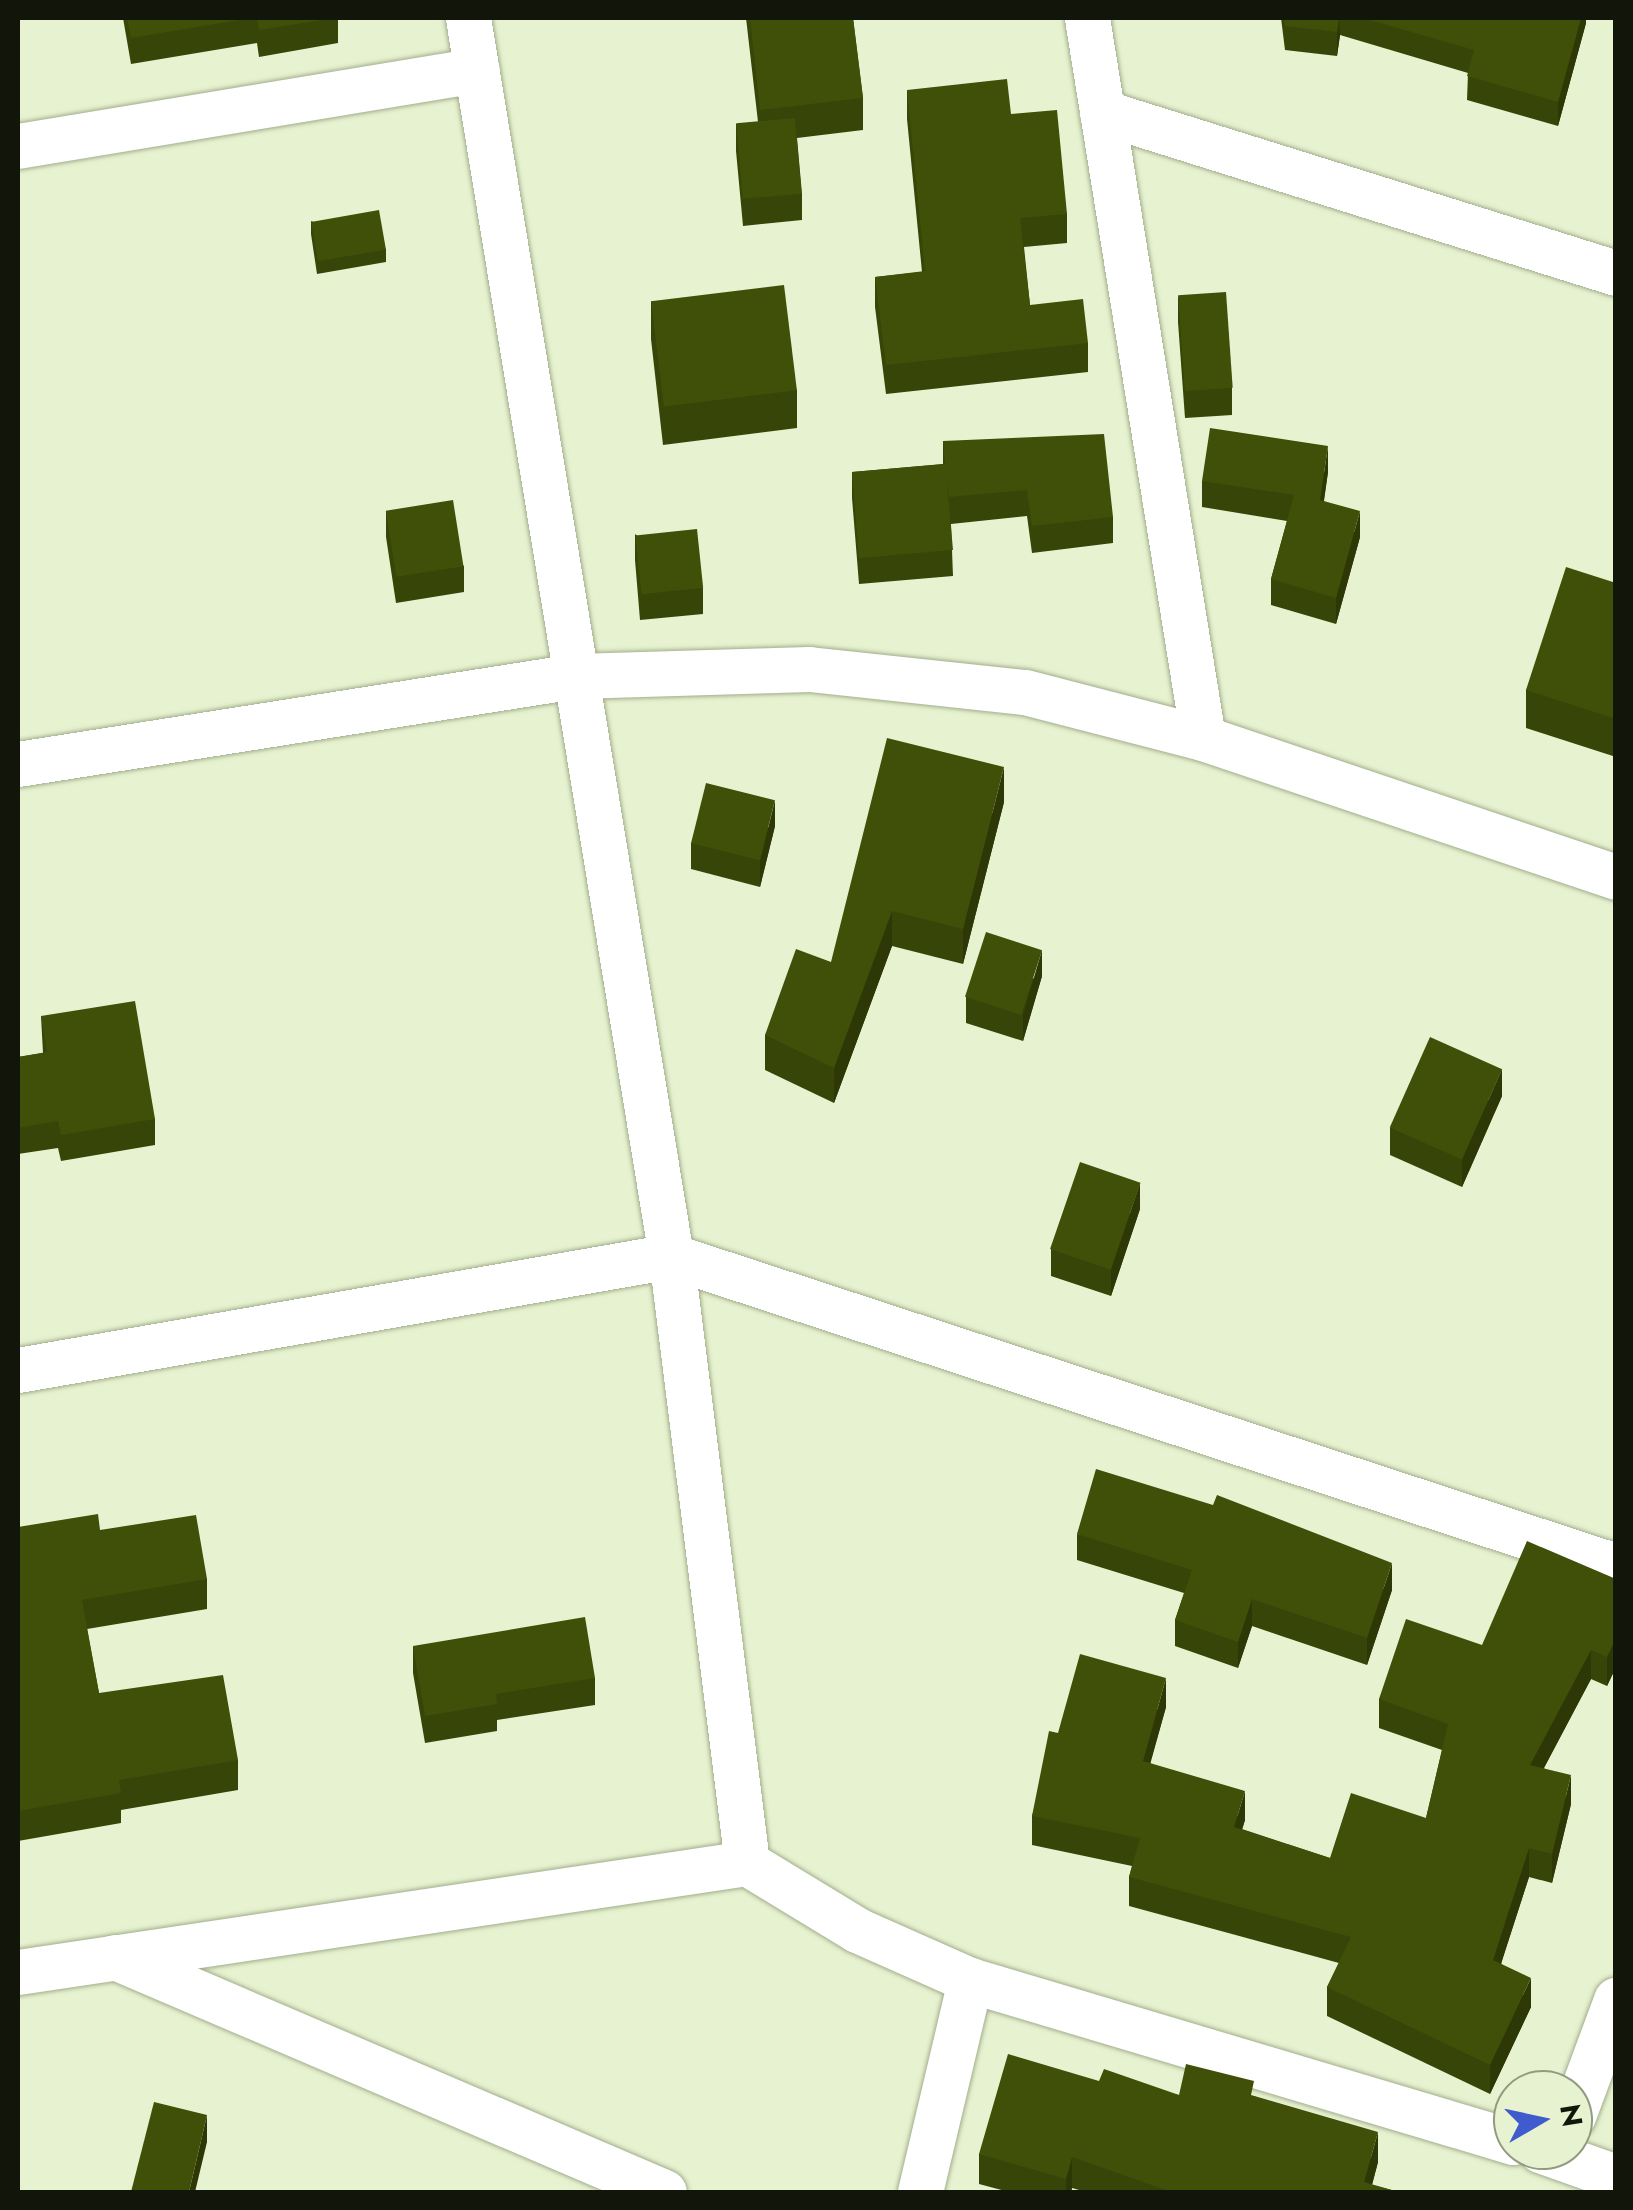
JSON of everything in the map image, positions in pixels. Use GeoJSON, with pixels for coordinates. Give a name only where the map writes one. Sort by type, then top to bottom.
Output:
{"type":"FeatureCollection","features":[{"type":"Feature","properties":{"kind":"street"},"geometry":{"type":"LineString","coordinates":[[468,18],[671,1256],[748,1863]]}},
{"type":"Feature","properties":{"kind":"street"},"geometry":{"type":"LineString","coordinates":[[1087,18],[1203,738]]}},
{"type":"Feature","properties":{"kind":"street"},"geometry":{"type":"LineString","coordinates":[[18,146],[476,70]]}},
{"type":"Feature","properties":{"kind":"street"},"geometry":{"type":"LineString","coordinates":[[1102,112],[1616,273]]}},
{"type":"Feature","properties":{"kind":"street"},"geometry":{"type":"LineString","coordinates":[[18,764],[575,676],[809,668],[1025,692],[1203,738],[1616,877]]}},
{"type":"Feature","properties":{"kind":"street"},"geometry":{"type":"LineString","coordinates":[[18,1370],[671,1256],[1616,1566]]}},
{"type":"Feature","properties":{"kind":"street"},"geometry":{"type":"LineString","coordinates":[[18,1972],[748,1863],[857,1930],[970,1980],[1493,2136]]}},
{"type":"Feature","properties":{"kind":"street"},"geometry":{"type":"LineString","coordinates":[[113,1956],[664,2192]]}},
{"type":"Feature","properties":{"kind":"street"},"geometry":{"type":"LineString","coordinates":[[920,2192],[970,1980]]}},
{"type":"Feature","properties":{"kind":"street"},"geometry":{"type":"LineString","coordinates":[[1588,2070],[1616,2000]]}},
{"type":"Feature","properties":{"kind":"building"},"geometry":{"type":"Polygon","coordinates":[[[127,18],[251,18],[131,38],[127,18]]]}},
{"type":"Feature","properties":{"kind":"building"},"geometry":{"type":"Polygon","coordinates":[[[257,18],[335,18],[259,30],[257,18]]]}},
{"type":"Feature","properties":{"kind":"building"},"geometry":{"type":"Polygon","coordinates":[[[750,18],[853,18],[863,98],[760,110],[750,18]]]}},
{"type":"Feature","properties":{"kind":"building"},"geometry":{"type":"Polygon","coordinates":[[[1284,18],[1339,18],[1337,32],[1285,26],[1284,18]]]}},
{"type":"Feature","properties":{"kind":"building"},"geometry":{"type":"Polygon","coordinates":[[[1363,18],[1581,18],[1558,102],[1467,76],[1474,50],[1363,18]]]}},
{"type":"Feature","properties":{"kind":"building"},"geometry":{"type":"Polygon","coordinates":[[[1007,79],[1011,114],[1057,110],[1067,214],[1020,218],[1030,305],[1083,299],[1088,343],[886,365],[875,277],[925,271],[907,90],[1007,79]]]}},
{"type":"Feature","properties":{"kind":"building"},"geometry":{"type":"Polygon","coordinates":[[[795,118],[802,194],[743,199],[736,123],[795,118]]]}},
{"type":"Feature","properties":{"kind":"building"},"geometry":{"type":"Polygon","coordinates":[[[379,210],[386,249],[318,261],[311,222],[379,210]]]}},
{"type":"Feature","properties":{"kind":"building"},"geometry":{"type":"Polygon","coordinates":[[[784,285],[797,390],[664,407],[651,301],[784,285]]]}},
{"type":"Feature","properties":{"kind":"building"},"geometry":{"type":"Polygon","coordinates":[[[1226,292],[1233,388],[1185,391],[1178,295],[1226,292]]]}},
{"type":"Feature","properties":{"kind":"building"},"geometry":{"type":"Polygon","coordinates":[[[1210,428],[1328,446],[1320,500],[1360,511],[1336,598],[1271,579],[1294,495],[1202,481],[1210,428]]]}},
{"type":"Feature","properties":{"kind":"building"},"geometry":{"type":"Polygon","coordinates":[[[1104,434],[1113,517],[1032,526],[1027,490],[949,497],[946,471],[953,550],[859,558],[852,472],[945,464],[943,441],[1104,434]]]}},
{"type":"Feature","properties":{"kind":"building"},"geometry":{"type":"Polygon","coordinates":[[[453,500],[463,566],[396,577],[386,511],[453,500]]]}},
{"type":"Feature","properties":{"kind":"building"},"geometry":{"type":"Polygon","coordinates":[[[697,529],[703,588],[642,594],[635,535],[697,529]]]}},
{"type":"Feature","properties":{"kind":"building"},"geometry":{"type":"Polygon","coordinates":[[[1566,567],[1616,583],[1616,719],[1526,690],[1566,567]]]}},
{"type":"Feature","properties":{"kind":"building"},"geometry":{"type":"Polygon","coordinates":[[[887,738],[1004,767],[963,929],[892,911],[834,1068],[765,1035],[796,949],[831,962],[887,738]]]}},
{"type":"Feature","properties":{"kind":"building"},"geometry":{"type":"Polygon","coordinates":[[[706,783],[775,800],[760,860],[691,843],[706,783]]]}},
{"type":"Feature","properties":{"kind":"building"},"geometry":{"type":"Polygon","coordinates":[[[986,932],[1042,950],[1021,1015],[965,997],[986,932]]]}},
{"type":"Feature","properties":{"kind":"building"},"geometry":{"type":"Polygon","coordinates":[[[135,1001],[155,1119],[61,1135],[58,1121],[18,1128],[18,1057],[47,1052],[41,1016],[135,1001]]]}},
{"type":"Feature","properties":{"kind":"building"},"geometry":{"type":"Polygon","coordinates":[[[1430,1037],[1502,1069],[1462,1160],[1390,1127],[1430,1037]]]}},
{"type":"Feature","properties":{"kind":"building"},"geometry":{"type":"Polygon","coordinates":[[[1080,1162],[1141,1183],[1111,1270],[1050,1249],[1080,1162]]]}},
{"type":"Feature","properties":{"kind":"building"},"geometry":{"type":"Polygon","coordinates":[[[1096,1469],[1213,1505],[1217,1495],[1392,1563],[1367,1638],[1252,1599],[1238,1642],[1175,1620],[1192,1570],[1077,1534],[1096,1469]]]}},
{"type":"Feature","properties":{"kind":"building"},"geometry":{"type":"Polygon","coordinates":[[[98,1514],[100,1530],[196,1515],[207,1579],[82,1600],[99,1693],[223,1675],[238,1760],[119,1780],[121,1793],[18,1811],[18,1527],[98,1514]]]}},
{"type":"Feature","properties":{"kind":"building"},"geometry":{"type":"Polygon","coordinates":[[[1527,1541],[1616,1579],[1616,1638],[1607,1657],[1591,1650],[1530,1765],[1571,1775],[1552,1854],[1529,1848],[1493,1960],[1531,1978],[1490,2065],[1327,1987],[1351,1937],[1129,1877],[1140,1838],[1032,1816],[1049,1731],[1058,1733],[1080,1654],[1166,1678],[1143,1761],[1245,1791],[1234,1827],[1330,1858],[1351,1793],[1426,1818],[1448,1724],[1379,1699],[1406,1619],[1482,1645],[1527,1541]]]}},
{"type":"Feature","properties":{"kind":"building"},"geometry":{"type":"Polygon","coordinates":[[[585,1617],[595,1678],[496,1694],[497,1704],[425,1716],[413,1646],[585,1617]]]}},
{"type":"Feature","properties":{"kind":"building"},"geometry":{"type":"Polygon","coordinates":[[[1008,2054],[1099,2081],[1104,2069],[1179,2095],[1186,2064],[1254,2081],[1251,2095],[1378,2132],[1364,2182],[1399,2192],[1165,2192],[1072,2157],[1066,2179],[979,2154],[1008,2054]]]}},
{"type":"Feature","properties":{"kind":"building"},"geometry":{"type":"Polygon","coordinates":[[[154,2102],[207,2115],[189,2192],[131,2192],[154,2102]]]}}]}
